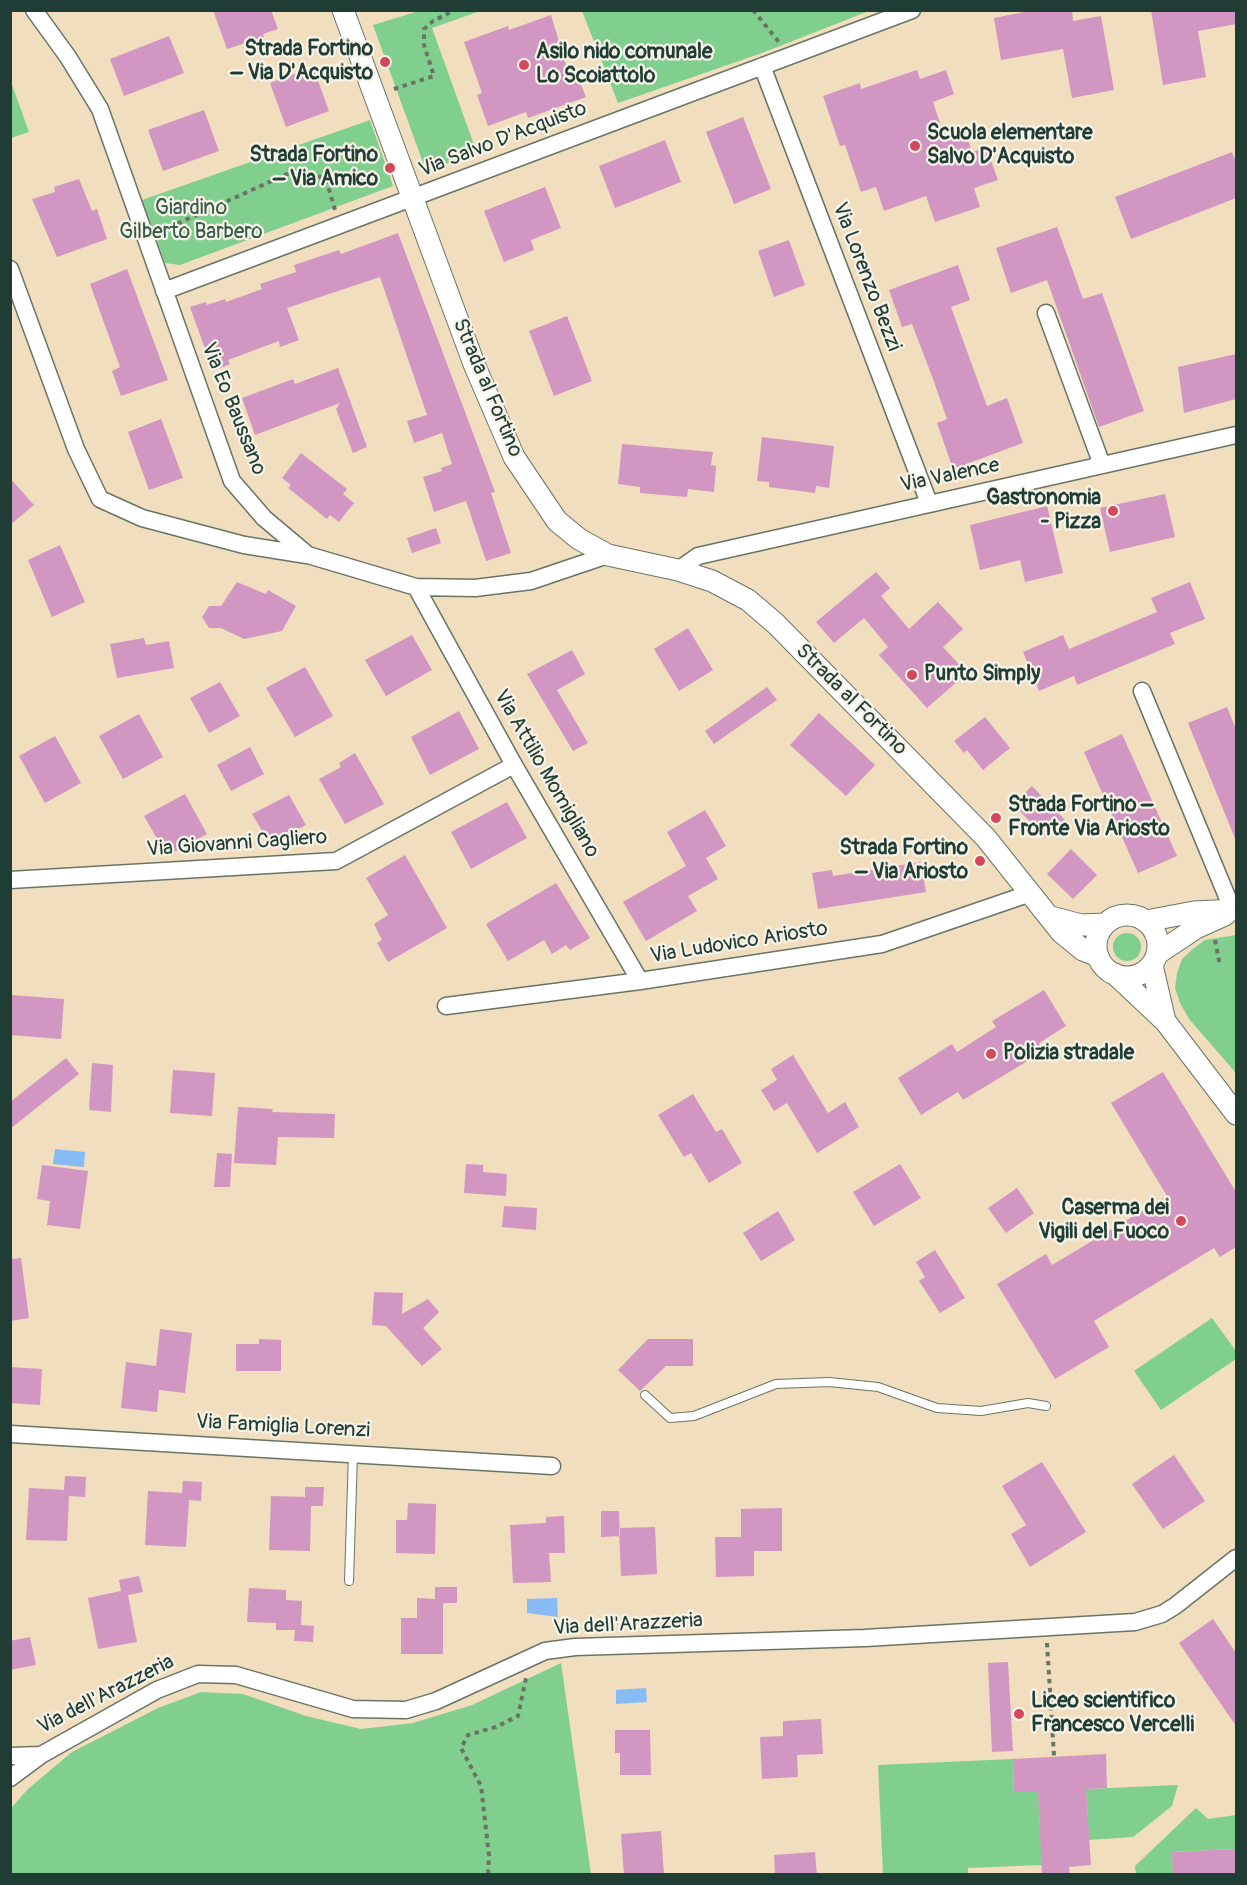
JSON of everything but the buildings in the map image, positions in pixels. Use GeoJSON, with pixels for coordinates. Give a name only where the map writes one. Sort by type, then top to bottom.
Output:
{"type":"FeatureCollection","features":[{"type":"Feature","properties":{"kind":"street","name":"Via Eo Baussano"},"geometry":{"type":"LineString","coordinates":[[34,10],[68,57],[100,109],[232,481],[264,518],[308,555],[416,587],[475,588],[531,581],[608,555]]}},
{"type":"Feature","properties":{"kind":"street","name":"Strada al Fortino"},"geometry":{"type":"LineString","coordinates":[[343,10],[474,364],[514,457],[557,521],[579,539],[608,555],[678,570],[712,581],[748,600],[770,618],[978,830],[1071,942],[1098,956]]}},
{"type":"Feature","properties":{"kind":"street","name":"Via Salvo D'Acquisto"},"geometry":{"type":"LineString","coordinates":[[164,291],[912,10]]}},
{"type":"Feature","properties":{"kind":"street","name":"Via Lorenzo Bezzi"},"geometry":{"type":"LineString","coordinates":[[762,66],[929,503]]}},
{"type":"Feature","properties":{"kind":"street"},"geometry":{"type":"LineString","coordinates":[[10,269],[76,449],[100,500],[142,518],[244,545],[308,555]]}},
{"type":"Feature","properties":{"kind":"street"},"geometry":{"type":"LineString","coordinates":[[1046,312],[1102,465]]}},
{"type":"Feature","properties":{"kind":"street","name":"Via Valence"},"geometry":{"type":"LineString","coordinates":[[678,570],[698,556],[1236,435]]}},
{"type":"Feature","properties":{"kind":"street","name":"Via Attilio Momigliano"},"geometry":{"type":"LineString","coordinates":[[416,587],[514,765],[640,981]]}},
{"type":"Feature","properties":{"kind":"street"},"geometry":{"type":"LineString","coordinates":[[1142,691],[1233,911]]}},
{"type":"Feature","properties":{"kind":"street","name":"Via Giovanni Cagliero"},"geometry":{"type":"LineString","coordinates":[[10,880],[128,875],[336,861],[514,765]]}},
{"type":"Feature","properties":{"kind":"street","name":"Via Ludovico Ariosto"},"geometry":{"type":"LineString","coordinates":[[446,1006],[640,981],[882,944],[1031,893]]}},
{"type":"Feature","properties":{"kind":"street"},"geometry":{"type":"LineString","coordinates":[[1051,917],[1081,925],[1105,924],[1121,916],[1130,915],[1146,921],[1194,912],[1233,911]]}},
{"type":"Feature","properties":{"kind":"street"},"geometry":{"type":"LineString","coordinates":[[1115,975],[1139,975],[1196,928],[1233,911]]}},
{"type":"Feature","properties":{"kind":"street"},"geometry":{"type":"LineString","coordinates":[[1146,921],[1157,936],[1155,960],[1165,1021]]}},
{"type":"Feature","properties":{"kind":"street"},"geometry":{"type":"LineString","coordinates":[[1105,924],[1097,939],[1098,956],[1108,970],[1165,1021],[1236,1114]]}},
{"type":"Feature","properties":{"kind":"street","name":"Via Famiglia Lorenzi"},"geometry":{"type":"LineString","coordinates":[[10,1434],[552,1466]]}},
{"type":"Feature","properties":{"kind":"street","name":"Via dell'Arazzeria"},"geometry":{"type":"LineString","coordinates":[[10,1778],[41,1755],[157,1690],[198,1674],[236,1675],[353,1709],[406,1710],[436,1701],[523,1659],[545,1651],[575,1647],[865,1638],[1136,1622],[1162,1614],[1236,1558]]}},
{"type":"Feature","properties":{"kind":"street"},"geometry":{"type":"LineString","coordinates":[[10,1756],[41,1755]]}},
{"type":"Feature","properties":{"kind":"lane"},"geometry":{"type":"LineString","coordinates":[[645,1395],[669,1418],[694,1416],[776,1384],[829,1382],[878,1387],[937,1408],[981,1411],[1028,1404],[1046,1406]]}},
{"type":"Feature","properties":{"kind":"lane"},"geometry":{"type":"LineString","coordinates":[[349,1581],[353,1454]]}},
{"type":"Feature","properties":{"kind":"path"},"geometry":{"type":"LineString","coordinates":[[408,84],[435,76],[424,45],[424,29],[455,10]]}},
{"type":"Feature","properties":{"kind":"path"},"geometry":{"type":"LineString","coordinates":[[753,10],[791,56]]}},
{"type":"Feature","properties":{"kind":"path"},"geometry":{"type":"LineString","coordinates":[[145,237],[294,171],[304,171],[326,179],[341,224]]}},
{"type":"Feature","properties":{"kind":"path"},"geometry":{"type":"LineString","coordinates":[[1220,966],[1214,938],[1225,936]]}},
{"type":"Feature","properties":{"kind":"path"},"geometry":{"type":"LineString","coordinates":[[1046,1627],[1054,1756]]}},
{"type":"Feature","properties":{"kind":"path"},"geometry":{"type":"LineString","coordinates":[[488,1875],[489,1855],[481,1786],[461,1748],[468,1735],[496,1727],[518,1716],[526,1674],[523,1659]]}},
{"type":"Feature","properties":{"kind":"green space"},"geometry":{"type":"Polygon","coordinates":[[[419,11],[480,11],[432,28],[477,153],[426,171],[373,25],[419,11]]]}},
{"type":"Feature","properties":{"kind":"green space"},"geometry":{"type":"Polygon","coordinates":[[[582,11],[869,11],[762,53],[618,103],[582,11]]]}},
{"type":"Feature","properties":{"kind":"green space"},"geometry":{"type":"Polygon","coordinates":[[[10,79],[29,132],[11,138],[10,138],[10,79]]]}},
{"type":"Feature","properties":{"kind":"green space","name":"Giardino Gilberto Barbero"},"geometry":{"type":"Polygon","coordinates":[[[370,120],[393,186],[180,265],[165,263],[142,200],[370,120]]]}},
{"type":"Feature","properties":{"kind":"green space"},"geometry":{"type":"Polygon","coordinates":[[[1127,933],[1137,937],[1141,947],[1137,957],[1127,961],[1117,957],[1113,947],[1117,937],[1127,933]]]}},
{"type":"Feature","properties":{"kind":"green space"},"geometry":{"type":"Polygon","coordinates":[[[1236,935],[1236,1073],[1189,1019],[1175,988],[1182,959],[1194,948],[1205,940],[1236,935]]]}},
{"type":"Feature","properties":{"kind":"green space"},"geometry":{"type":"Polygon","coordinates":[[[1212,1318],[1236,1351],[1236,1359],[1161,1410],[1134,1371],[1212,1318]]]}},
{"type":"Feature","properties":{"kind":"green space"},"geometry":{"type":"Polygon","coordinates":[[[561,1663],[591,1874],[11,1874],[11,1808],[28,1789],[72,1752],[158,1708],[201,1692],[243,1694],[306,1716],[361,1729],[413,1723],[472,1705],[561,1663]]]}},
{"type":"Feature","properties":{"kind":"green space"},"geometry":{"type":"Polygon","coordinates":[[[1013,1759],[1014,1792],[1038,1792],[1042,1865],[968,1868],[968,1874],[883,1874],[878,1765],[1013,1759]]]}},
{"type":"Feature","properties":{"kind":"green space"},"geometry":{"type":"Polygon","coordinates":[[[1178,1785],[1172,1806],[1133,1837],[1089,1840],[1086,1789],[1178,1785]]]}},
{"type":"Feature","properties":{"kind":"green space"},"geometry":{"type":"Polygon","coordinates":[[[1196,1808],[1208,1819],[1236,1815],[1236,1849],[1172,1852],[1173,1874],[1136,1874],[1135,1866],[1196,1808]]]}},
{"type":"Feature","properties":{"kind":"water"},"geometry":{"type":"Polygon","coordinates":[[[55,1149],[85,1152],[84,1167],[53,1164],[55,1149]]]}},
{"type":"Feature","properties":{"kind":"water"},"geometry":{"type":"Polygon","coordinates":[[[557,1598],[558,1617],[527,1613],[527,1599],[557,1598]]]}},
{"type":"Feature","properties":{"kind":"water"},"geometry":{"type":"Polygon","coordinates":[[[646,1688],[647,1702],[616,1704],[616,1690],[646,1688]]]}},
{"type":"Feature","properties":{"kind":"place","name":"Strada Fortino – Via D'Acquisto"},"geometry":{"type":"Point","coordinates":[385,62]}},
{"type":"Feature","properties":{"kind":"place","name":"Asilo nido comunale Lo Scoiattolo"},"geometry":{"type":"Point","coordinates":[524,65]}},
{"type":"Feature","properties":{"kind":"place","name":"Scuola elementare Salvo D'Acquisto"},"geometry":{"type":"Point","coordinates":[915,146]}},
{"type":"Feature","properties":{"kind":"place","name":"Strada Fortino – Via Amico"},"geometry":{"type":"Point","coordinates":[390,168]}},
{"type":"Feature","properties":{"kind":"place","name":"Gastronomia - Pizza"},"geometry":{"type":"Point","coordinates":[1113,511]}},
{"type":"Feature","properties":{"kind":"place","name":"Punto Simply"},"geometry":{"type":"Point","coordinates":[912,675]}},
{"type":"Feature","properties":{"kind":"place","name":"Strada Fortino – Fronte Via Ariosto"},"geometry":{"type":"Point","coordinates":[996,818]}},
{"type":"Feature","properties":{"kind":"place","name":"Strada Fortino – Via Ariosto"},"geometry":{"type":"Point","coordinates":[980,861]}},
{"type":"Feature","properties":{"kind":"place","name":"Polizia stradale"},"geometry":{"type":"Point","coordinates":[991,1054]}},
{"type":"Feature","properties":{"kind":"place","name":"Caserma dei Vigili del Fuoco"},"geometry":{"type":"Point","coordinates":[1181,1221]}},
{"type":"Feature","properties":{"kind":"place","name":"Liceo scientifico Francesco Vercelli"},"geometry":{"type":"Point","coordinates":[1019,1714]}}]}
